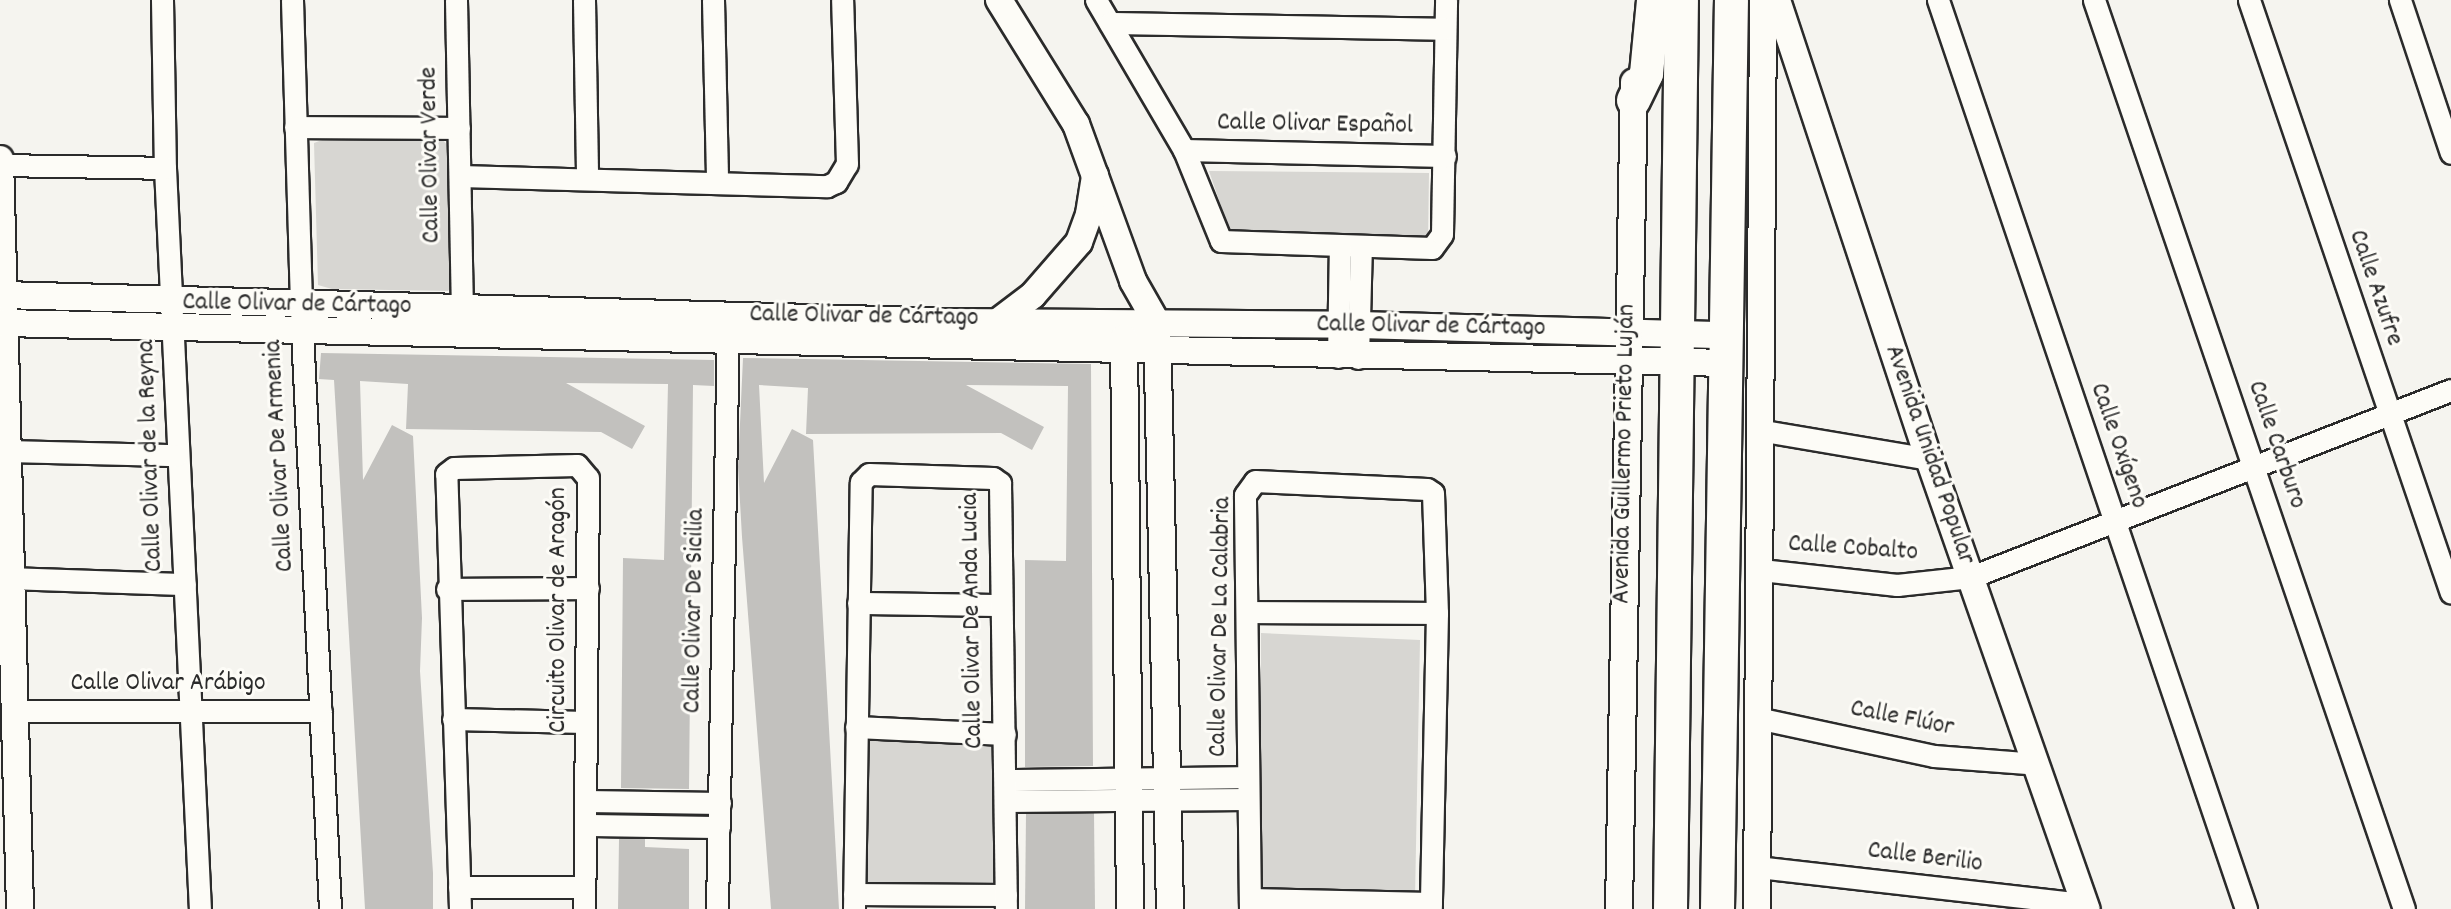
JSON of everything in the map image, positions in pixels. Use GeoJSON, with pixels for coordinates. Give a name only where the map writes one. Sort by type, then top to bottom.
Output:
{"type":"FeatureCollection","features":[{"type":"Feature","properties":{"kind":"main road"},"geometry":{"type":"LineString","coordinates":[[1633,100],[1646,73],[1653,0]]}},
{"type":"Feature","properties":{"kind":"main road","name":"Avenida Guillermo Prieto Luján"},"geometry":{"type":"LineString","coordinates":[[1670,909],[1681,0]]}},
{"type":"Feature","properties":{"kind":"main road"},"geometry":{"type":"LineString","coordinates":[[1717,909],[1731,0]]}},
{"type":"Feature","properties":{"kind":"main road"},"geometry":{"type":"LineString","coordinates":[[1728,141],[1755,0]]}},
{"type":"Feature","properties":{"kind":"street","name":"Calle Olivar de la Reyna"},"geometry":{"type":"LineString","coordinates":[[162,0],[165,168],[173,303],[177,455],[201,909]]}},
{"type":"Feature","properties":{"kind":"street","name":"Calle Olivar De Armenia"},"geometry":{"type":"LineString","coordinates":[[292,0],[302,332],[330,909]]}},
{"type":"Feature","properties":{"kind":"street","name":"Calle Olivar Verde"},"geometry":{"type":"LineString","coordinates":[[456,0],[462,309]]}},
{"type":"Feature","properties":{"kind":"street"},"geometry":{"type":"LineString","coordinates":[[584,0],[587,178]]}},
{"type":"Feature","properties":{"kind":"street"},"geometry":{"type":"LineString","coordinates":[[713,0],[717,182]]}},
{"type":"Feature","properties":{"kind":"street"},"geometry":{"type":"LineString","coordinates":[[460,176],[827,186],[844,175],[847,164],[842,0]]}},
{"type":"Feature","properties":{"kind":"street"},"geometry":{"type":"LineString","coordinates":[[999,0],[1076,124],[1133,281],[1157,323],[1160,353],[1170,909]]}},
{"type":"Feature","properties":{"kind":"street"},"geometry":{"type":"LineString","coordinates":[[1096,0],[1184,150],[1221,241],[1350,247],[1437,246],[1442,234],[1446,0]]}},
{"type":"Feature","properties":{"kind":"street","name":"Avenida Guillermo Prieto Luján"},"geometry":{"type":"LineString","coordinates":[[1619,909],[1626,332],[1636,0]]}},
{"type":"Feature","properties":{"kind":"street"},"geometry":{"type":"LineString","coordinates":[[1757,909],[1757,718],[1764,430],[1763,0]]}},
{"type":"Feature","properties":{"kind":"street","name":"Avenida Unidad Popular"},"geometry":{"type":"LineString","coordinates":[[1777,0],[1929,458],[2086,907]]}},
{"type":"Feature","properties":{"kind":"street","name":"Calle Oxígeno"},"geometry":{"type":"LineString","coordinates":[[1938,0],[2246,909]]}},
{"type":"Feature","properties":{"kind":"street","name":"Calle Carburo"},"geometry":{"type":"LineString","coordinates":[[2094,0],[2404,909]]}},
{"type":"Feature","properties":{"kind":"street","name":"Calle Azufre"},"geometry":{"type":"LineString","coordinates":[[2249,0],[2451,593]]}},
{"type":"Feature","properties":{"kind":"street"},"geometry":{"type":"LineString","coordinates":[[2400,0],[2451,153]]}},
{"type":"Feature","properties":{"kind":"street"},"geometry":{"type":"LineString","coordinates":[[1110,23],[1445,29]]}},
{"type":"Feature","properties":{"kind":"street"},"geometry":{"type":"LineString","coordinates":[[295,127],[459,128]]}},
{"type":"Feature","properties":{"kind":"street","name":"Calle Olivar Español"},"geometry":{"type":"LineString","coordinates":[[1184,150],[1445,156]]}},
{"type":"Feature","properties":{"kind":"street"},"geometry":{"type":"LineString","coordinates":[[0,159],[20,909]]}},
{"type":"Feature","properties":{"kind":"street"},"geometry":{"type":"LineString","coordinates":[[0,165],[165,168]]}},
{"type":"Feature","properties":{"kind":"street"},"geometry":{"type":"LineString","coordinates":[[1000,320],[1033,295],[1079,242],[1089,214],[1096,173]]}},
{"type":"Feature","properties":{"kind":"street"},"geometry":{"type":"LineString","coordinates":[[1348,358],[1350,247]]}},
{"type":"Feature","properties":{"kind":"street"},"geometry":{"type":"LineString","coordinates":[[1130,909],[1123,323],[1133,281]]}},
{"type":"Feature","properties":{"kind":"street","name":"Calle Olivar de Cártago"},"geometry":{"type":"LineString","coordinates":[[4,295],[173,303],[462,309],[1125,353],[1626,363],[1677,349],[1725,349]]}},
{"type":"Feature","properties":{"kind":"street","name":"Calle Olivar de Cártago"},"geometry":{"type":"LineString","coordinates":[[4,323],[302,332],[1000,320],[1348,324],[1626,332],[1677,349]]}},
{"type":"Feature","properties":{"kind":"street","name":"Calle Olivar De Sicilia"},"geometry":{"type":"LineString","coordinates":[[717,909],[728,326]]}},
{"type":"Feature","properties":{"kind":"street","name":"Calle Cobalto"},"geometry":{"type":"LineString","coordinates":[[1760,570],[1897,585],[1971,577],[2113,519],[2451,390]]}},
{"type":"Feature","properties":{"kind":"street"},"geometry":{"type":"LineString","coordinates":[[1764,430],[1929,458]]}},
{"type":"Feature","properties":{"kind":"street"},"geometry":{"type":"LineString","coordinates":[[8,451],[177,455]]}},
{"type":"Feature","properties":{"kind":"street","name":"Circuito Olivar de Aragón"},"geometry":{"type":"LineString","coordinates":[[460,909],[444,481],[449,470],[577,465],[588,478],[584,909]]}},
{"type":"Feature","properties":{"kind":"street","name":"Calle Olivar De Anda Lucia"},"geometry":{"type":"LineString","coordinates":[[854,902],[861,482],[869,474],[998,480],[1005,734],[1006,902]]}},
{"type":"Feature","properties":{"kind":"street","name":"Calle Olivar De La Calabria"},"geometry":{"type":"LineString","coordinates":[[1250,904],[1247,788],[1249,612],[1245,495],[1255,481],[1431,490],[1437,613],[1431,906]]}},
{"type":"Feature","properties":{"kind":"street"},"geometry":{"type":"LineString","coordinates":[[11,578],[185,584]]}},
{"type":"Feature","properties":{"kind":"street"},"geometry":{"type":"LineString","coordinates":[[447,589],[588,588]]}},
{"type":"Feature","properties":{"kind":"street"},"geometry":{"type":"LineString","coordinates":[[858,603],[1001,605]]}},
{"type":"Feature","properties":{"kind":"street"},"geometry":{"type":"LineString","coordinates":[[1249,612],[1437,613]]}},
{"type":"Feature","properties":{"kind":"street","name":"Calle Olivar Arábigo"},"geometry":{"type":"LineString","coordinates":[[14,711],[192,714],[321,711]]}},
{"type":"Feature","properties":{"kind":"street","name":"Calle Flúor"},"geometry":{"type":"LineString","coordinates":[[1757,718],[1934,756],[2037,764]]}},
{"type":"Feature","properties":{"kind":"street"},"geometry":{"type":"LineString","coordinates":[[453,719],[586,722]]}},
{"type":"Feature","properties":{"kind":"street"},"geometry":{"type":"LineString","coordinates":[[856,727],[1005,734]]}},
{"type":"Feature","properties":{"kind":"street"},"geometry":{"type":"LineString","coordinates":[[1005,790],[1247,788]]}},
{"type":"Feature","properties":{"kind":"street"},"geometry":{"type":"LineString","coordinates":[[586,801],[720,803]]}},
{"type":"Feature","properties":{"kind":"street"},"geometry":{"type":"LineString","coordinates":[[586,825],[719,827]]}},
{"type":"Feature","properties":{"kind":"street","name":"Calle Berilio"},"geometry":{"type":"LineString","coordinates":[[1758,867],[2086,907]]}},
{"type":"Feature","properties":{"kind":"street"},"geometry":{"type":"LineString","coordinates":[[459,887],[584,887]]}},
{"type":"Feature","properties":{"kind":"street"},"geometry":{"type":"LineString","coordinates":[[854,902],[1006,902]]}},
{"type":"Feature","properties":{"kind":"street"},"geometry":{"type":"LineString","coordinates":[[1250,904],[1431,906]]}},
{"type":"Feature","properties":{"kind":"shaded area"},"geometry":{"type":"Polygon","coordinates":[[[330,137],[442,139],[448,146],[454,283],[448,291],[332,289],[318,285],[314,143],[330,137]]]}},
{"type":"Feature","properties":{"kind":"shaded area"},"geometry":{"type":"Polygon","coordinates":[[[1209,171],[1429,173],[1428,242],[1232,238],[1209,171]]]}},
{"type":"Feature","properties":{"kind":"shaded area"},"geometry":{"type":"Polygon","coordinates":[[[1261,633],[1420,640],[1415,898],[1261,895],[1261,633]]]}},
{"type":"Feature","properties":{"kind":"shaded area"},"geometry":{"type":"Polygon","coordinates":[[[857,740],[1004,743],[1006,895],[855,893],[857,740]]]}},
{"type":"Feature","properties":{"kind":"building"},"geometry":{"type":"Polygon","coordinates":[[[321,353],[714,360],[714,386],[693,385],[689,789],[621,788],[623,558],[664,560],[668,384],[566,383],[645,426],[632,449],[601,432],[406,429],[408,384],[360,381],[363,480],[392,425],[413,436],[422,618],[420,671],[433,873],[433,909],[365,909],[334,380],[319,379],[321,353]]]}},
{"type":"Feature","properties":{"kind":"building"},"geometry":{"type":"Polygon","coordinates":[[[743,358],[1091,364],[1093,766],[1025,767],[1025,560],[1066,561],[1068,386],[966,385],[1044,427],[1032,450],[1001,433],[806,434],[808,388],[759,385],[764,483],[792,429],[813,440],[839,909],[771,909],[738,467],[743,358]]]}},
{"type":"Feature","properties":{"kind":"building"},"geometry":{"type":"Polygon","coordinates":[[[1094,813],[1095,909],[1025,909],[1026,814],[1094,813]]]}},
{"type":"Feature","properties":{"kind":"building"},"geometry":{"type":"Polygon","coordinates":[[[619,839],[645,839],[645,847],[689,849],[689,909],[618,909],[619,839]]]}}]}
